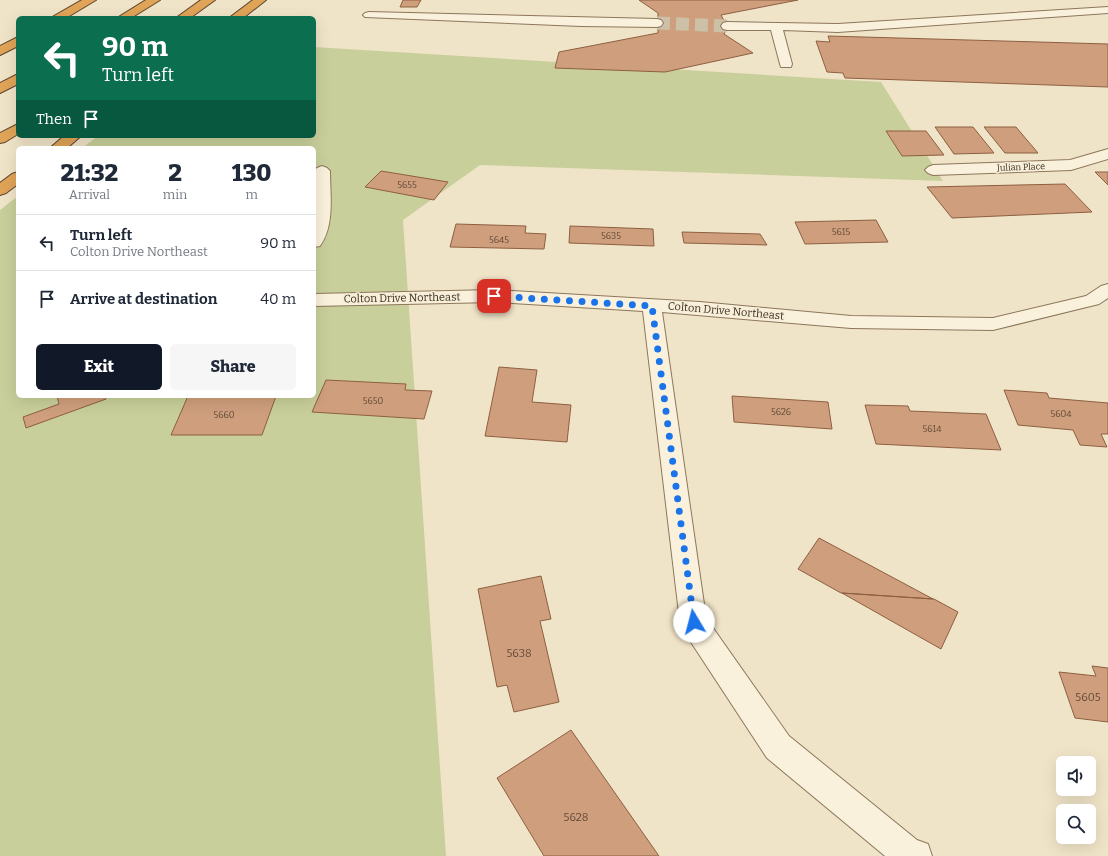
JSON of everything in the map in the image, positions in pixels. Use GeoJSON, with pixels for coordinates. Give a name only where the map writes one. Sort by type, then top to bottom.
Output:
{"type":"FeatureCollection","features":[{"type":"Feature","properties":{"kind":"highway"},"geometry":{"type":"LineString","coordinates":[[62,16],[90,0]]}},
{"type":"Feature","properties":{"kind":"highway"},"geometry":{"type":"LineString","coordinates":[[122,16],[145,0]]}},
{"type":"Feature","properties":{"kind":"highway"},"geometry":{"type":"LineString","coordinates":[[126,16],[154,0]]}},
{"type":"Feature","properties":{"kind":"highway"},"geometry":{"type":"LineString","coordinates":[[185,16],[209,0]]}},
{"type":"Feature","properties":{"kind":"highway"},"geometry":{"type":"LineString","coordinates":[[238,16],[260,0]]}},
{"type":"Feature","properties":{"kind":"highway"},"geometry":{"type":"LineString","coordinates":[[0,51],[16,42]]}},
{"type":"Feature","properties":{"kind":"highway"},"geometry":{"type":"LineString","coordinates":[[0,89],[16,79]]}},
{"type":"Feature","properties":{"kind":"highway"},"geometry":{"type":"LineString","coordinates":[[0,139],[16,129]]}},
{"type":"Feature","properties":{"kind":"highway"},"geometry":{"type":"LineString","coordinates":[[60,146],[71,138]]}},
{"type":"Feature","properties":{"kind":"highway"},"geometry":{"type":"LineString","coordinates":[[0,190],[16,178]]}},
{"type":"Feature","properties":{"kind":"street"},"geometry":{"type":"LineString","coordinates":[[727,26],[838,28],[1108,10]]}},
{"type":"Feature","properties":{"kind":"street"},"geometry":{"type":"LineString","coordinates":[[369,16],[658,23]]}},
{"type":"Feature","properties":{"kind":"street"},"geometry":{"type":"LineString","coordinates":[[776,26],[786,64]]}},
{"type":"Feature","properties":{"kind":"street","name":"Julian Place"},"geometry":{"type":"LineString","coordinates":[[933,170],[1070,165],[1108,154]]}},
{"type":"Feature","properties":{"kind":"street"},"geometry":{"type":"LineString","coordinates":[[316,236],[322,217],[322,171]]}},
{"type":"Feature","properties":{"kind":"street","name":"Colton Drive Northeast"},"geometry":{"type":"LineString","coordinates":[[316,300],[494,296],[652,306],[851,322],[993,324],[1092,300],[1108,290]]}},
{"type":"Feature","properties":{"kind":"street"},"geometry":{"type":"LineString","coordinates":[[652,306],[694,622],[778,747],[907,852],[916,856]]}},
{"type":"Feature","properties":{"kind":"green space"},"geometry":{"type":"Polygon","coordinates":[[[316,47],[881,82],[943,181],[480,165],[403,220],[446,856],[0,856],[0,210],[16,198],[16,398],[316,398],[316,146],[85,146],[95,138],[316,138],[316,47]]]}},
{"type":"Feature","properties":{"kind":"building"},"geometry":{"type":"Polygon","coordinates":[[[403,0],[421,0],[417,7],[400,7],[403,0]]]}},
{"type":"Feature","properties":{"kind":"building"},"geometry":{"type":"Polygon","coordinates":[[[639,0],[798,0],[721,15],[727,26],[724,34],[753,53],[665,72],[555,68],[559,52],[658,33],[658,13],[639,0]]]}},
{"type":"Feature","properties":{"kind":"building"},"geometry":{"type":"Polygon","coordinates":[[[828,36],[1108,44],[1108,87],[845,78],[843,73],[827,72],[816,41],[830,42],[828,36]]]}},
{"type":"Feature","properties":{"kind":"building"},"geometry":{"type":"Polygon","coordinates":[[[935,127],[973,127],[994,153],[954,154],[935,127]]]}},
{"type":"Feature","properties":{"kind":"building"},"geometry":{"type":"Polygon","coordinates":[[[984,127],[1016,127],[1038,153],[1005,153],[984,127]]]}},
{"type":"Feature","properties":{"kind":"building"},"geometry":{"type":"Polygon","coordinates":[[[886,131],[926,131],[944,155],[902,156],[886,131]]]}},
{"type":"Feature","properties":{"kind":"building"},"geometry":{"type":"Polygon","coordinates":[[[381,171],[448,182],[434,200],[365,187],[381,171]]]}},
{"type":"Feature","properties":{"kind":"building"},"geometry":{"type":"Polygon","coordinates":[[[1095,172],[1108,172],[1108,185],[1095,172]]]}},
{"type":"Feature","properties":{"kind":"building"},"geometry":{"type":"Polygon","coordinates":[[[1065,184],[1092,212],[952,218],[927,187],[1065,184]]]}},
{"type":"Feature","properties":{"kind":"building"},"geometry":{"type":"Polygon","coordinates":[[[876,220],[888,242],[805,244],[795,222],[876,220]]]}},
{"type":"Feature","properties":{"kind":"building"},"geometry":{"type":"Polygon","coordinates":[[[456,224],[526,226],[525,233],[546,234],[544,249],[450,247],[456,224]]]}},
{"type":"Feature","properties":{"kind":"building"},"geometry":{"type":"Polygon","coordinates":[[[570,226],[653,229],[654,246],[569,243],[570,226]]]}},
{"type":"Feature","properties":{"kind":"building"},"geometry":{"type":"Polygon","coordinates":[[[682,232],[760,234],[767,245],[684,243],[682,232]]]}},
{"type":"Feature","properties":{"kind":"building"},"geometry":{"type":"Polygon","coordinates":[[[499,367],[537,370],[532,402],[571,405],[567,442],[485,436],[499,367]]]}},
{"type":"Feature","properties":{"kind":"building"},"geometry":{"type":"Polygon","coordinates":[[[326,380],[406,384],[405,390],[432,391],[424,419],[312,412],[326,380]]]}},
{"type":"Feature","properties":{"kind":"building"},"geometry":{"type":"Polygon","coordinates":[[[1004,390],[1047,393],[1049,398],[1108,403],[1108,434],[1101,434],[1107,447],[1080,445],[1073,430],[1018,425],[1004,390]]]}},
{"type":"Feature","properties":{"kind":"building"},"geometry":{"type":"Polygon","coordinates":[[[732,396],[828,402],[832,429],[734,422],[732,396]]]}},
{"type":"Feature","properties":{"kind":"building"},"geometry":{"type":"Polygon","coordinates":[[[58,398],[106,399],[26,428],[23,417],[59,404],[58,398]]]}},
{"type":"Feature","properties":{"kind":"building"},"geometry":{"type":"Polygon","coordinates":[[[187,398],[275,398],[262,435],[171,435],[187,398]]]}},
{"type":"Feature","properties":{"kind":"building"},"geometry":{"type":"Polygon","coordinates":[[[865,405],[908,406],[910,411],[986,414],[1001,450],[876,444],[865,405]]]}},
{"type":"Feature","properties":{"kind":"building"},"geometry":{"type":"Polygon","coordinates":[[[819,538],[933,599],[841,593],[798,569],[819,538]]]}},
{"type":"Feature","properties":{"kind":"building"},"geometry":{"type":"Polygon","coordinates":[[[541,576],[551,619],[540,621],[559,702],[514,712],[507,685],[497,687],[478,589],[541,576]]]}},
{"type":"Feature","properties":{"kind":"building"},"geometry":{"type":"Polygon","coordinates":[[[842,593],[934,599],[958,612],[941,649],[842,593]]]}},
{"type":"Feature","properties":{"kind":"building"},"geometry":{"type":"Polygon","coordinates":[[[1092,666],[1108,668],[1108,722],[1075,718],[1059,672],[1096,676],[1092,666]]]}},
{"type":"Feature","properties":{"kind":"building"},"geometry":{"type":"Polygon","coordinates":[[[571,730],[659,856],[544,856],[497,778],[571,730]]]}},
{"type":"Feature","properties":{"kind":"tunnel"},"geometry":{"type":"LineString","coordinates":[[657,23],[727,26]]}},
{"type":"Feature","properties":{"kind":"route"},"geometry":{"type":"LineString","coordinates":[[494,296],[652,306],[694,622]]}}]}
